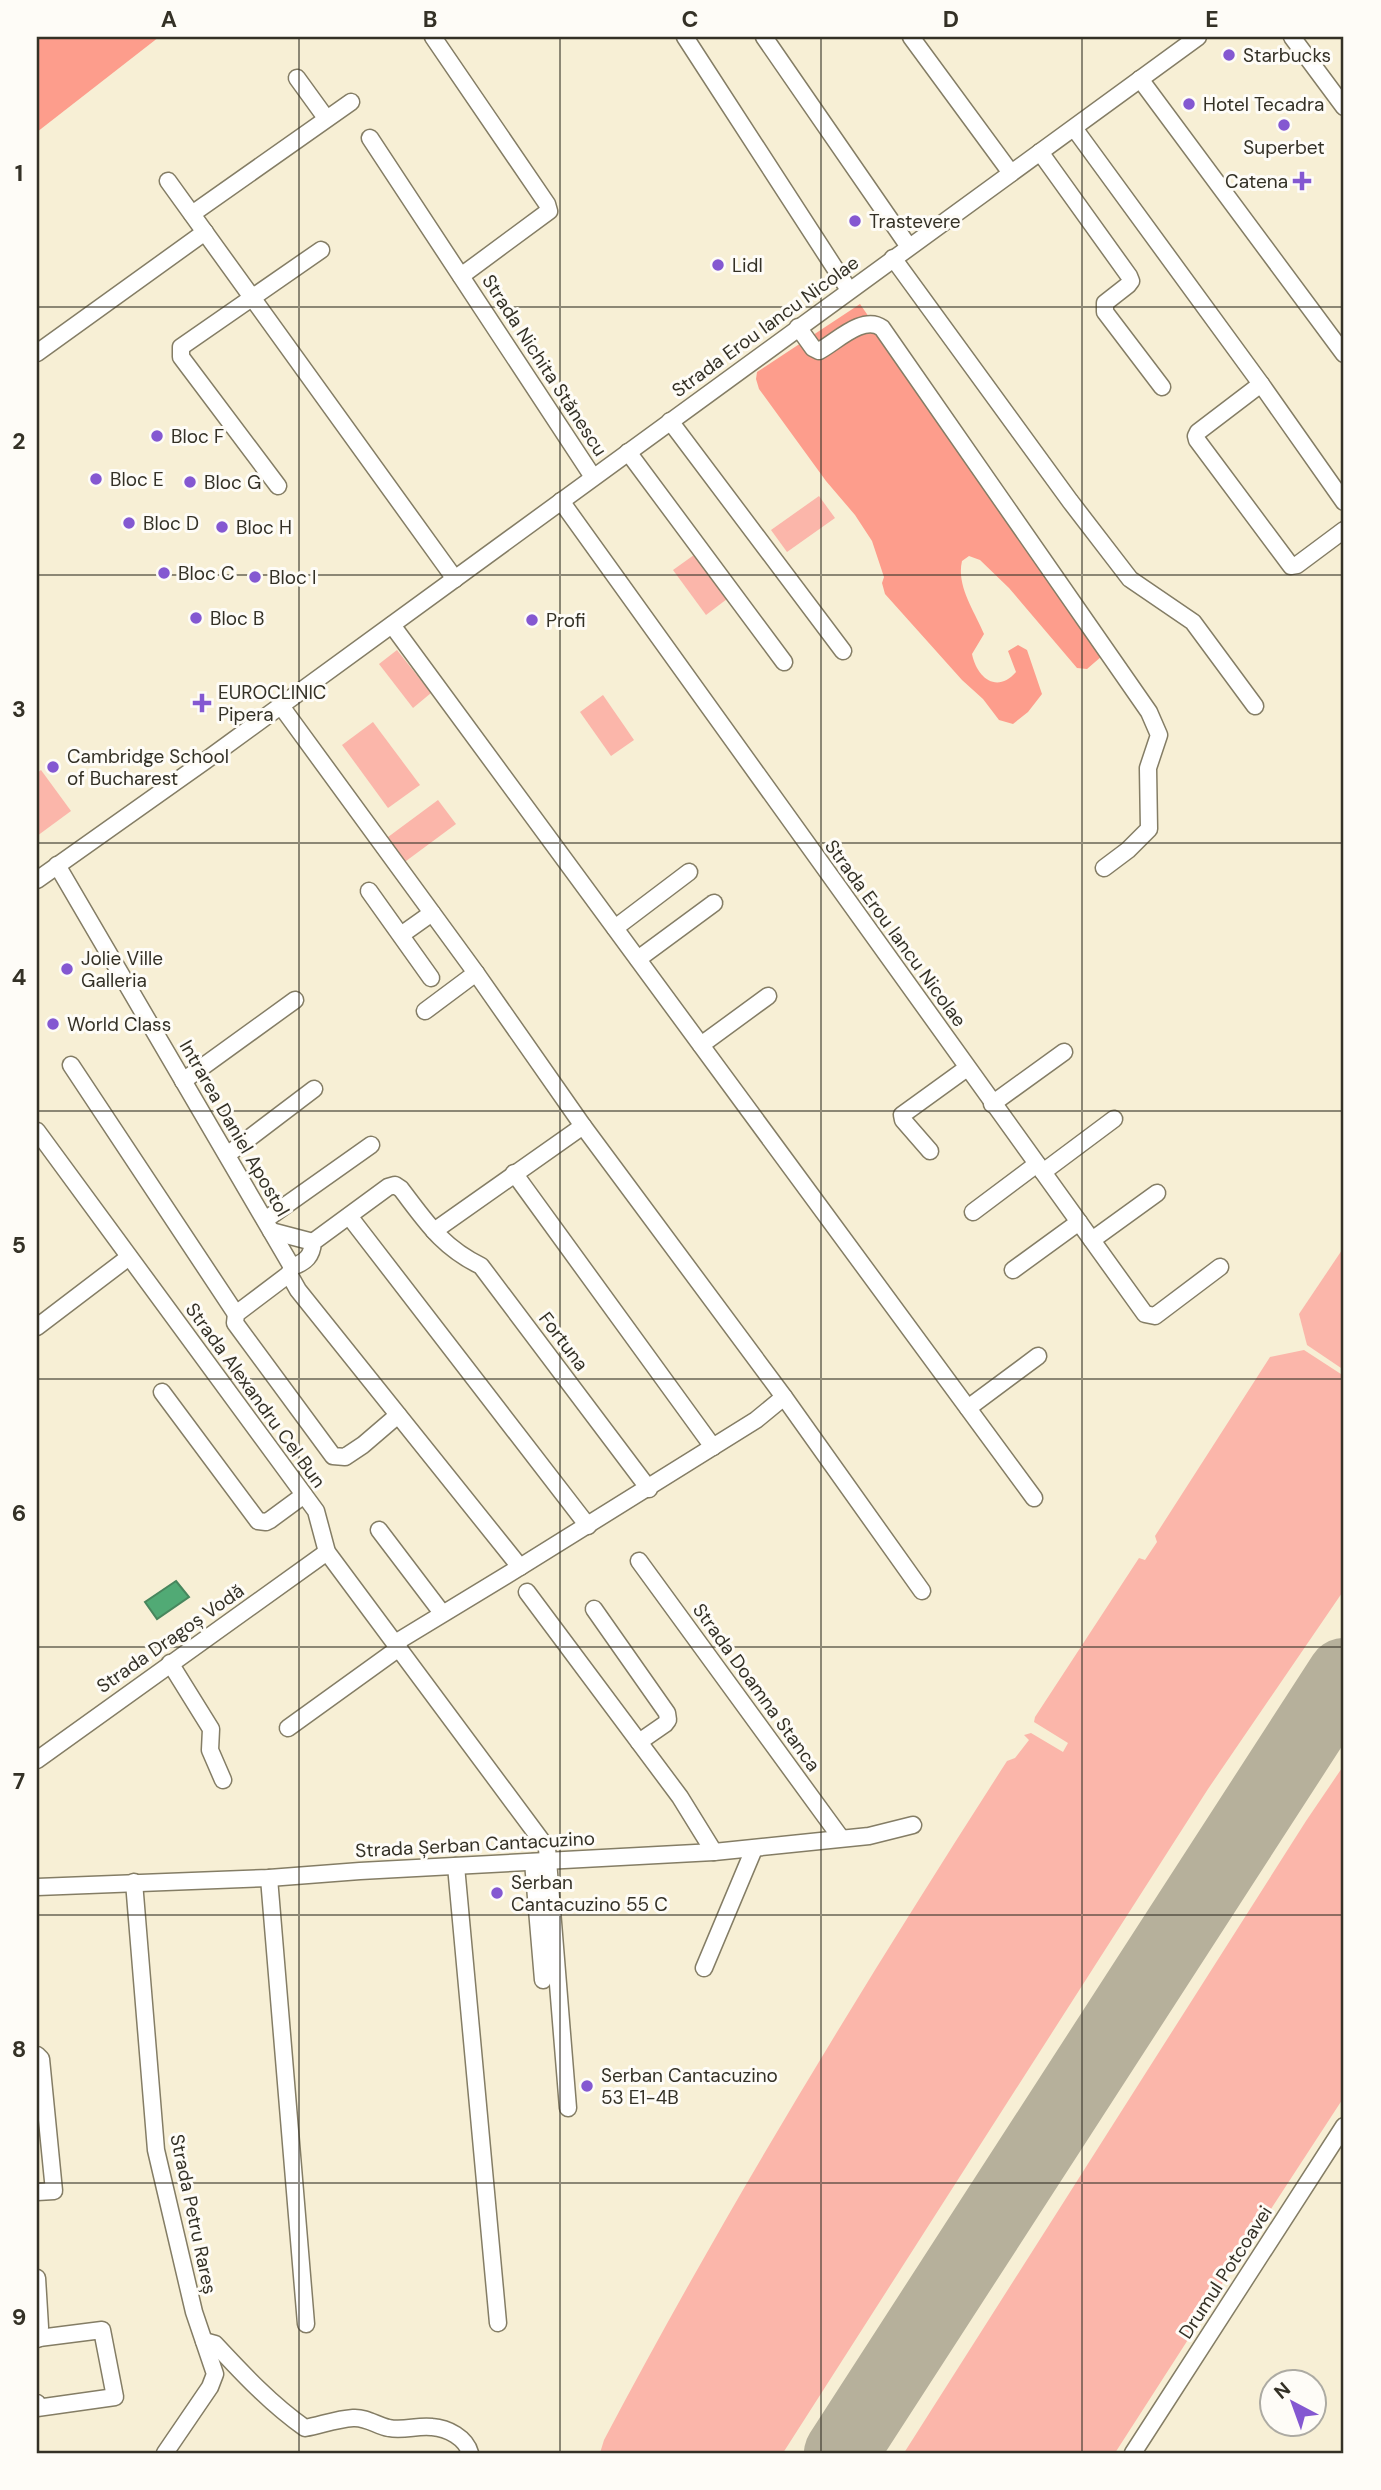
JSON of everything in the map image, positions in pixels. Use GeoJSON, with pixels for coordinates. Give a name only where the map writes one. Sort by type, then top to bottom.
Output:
{"type":"FeatureCollection","features":[{"type":"Feature","properties":{"kind":"street","name":"Strada Nichita Stănescu"},"geometry":{"type":"LineString","coordinates":[[433,37],[547,204],[549,211],[461,276]]}},
{"type":"Feature","properties":{"kind":"street"},"geometry":{"type":"LineString","coordinates":[[685,37],[849,290]]}},
{"type":"Feature","properties":{"kind":"street"},"geometry":{"type":"LineString","coordinates":[[764,37],[909,247]]}},
{"type":"Feature","properties":{"kind":"street"},"geometry":{"type":"LineString","coordinates":[[911,37],[1011,173]]}},
{"type":"Feature","properties":{"kind":"street","name":"Strada Erou Iancu Nicolae"},"geometry":{"type":"LineString","coordinates":[[37,880],[281,706],[1140,79],[1178,43],[1198,37]]}},
{"type":"Feature","properties":{"kind":"street"},"geometry":{"type":"LineString","coordinates":[[1292,37],[1344,107]]}},
{"type":"Feature","properties":{"kind":"street"},"geometry":{"type":"LineString","coordinates":[[297,78],[327,118]]}},
{"type":"Feature","properties":{"kind":"street"},"geometry":{"type":"LineString","coordinates":[[1140,79],[1344,354]]}},
{"type":"Feature","properties":{"kind":"street"},"geometry":{"type":"LineString","coordinates":[[192,214],[351,102]]}},
{"type":"Feature","properties":{"kind":"street"},"geometry":{"type":"LineString","coordinates":[[1073,128],[1344,502]]}},
{"type":"Feature","properties":{"kind":"street","name":"Strada Nichita Stănescu"},"geometry":{"type":"LineString","coordinates":[[370,138],[593,477]]}},
{"type":"Feature","properties":{"kind":"street"},"geometry":{"type":"LineString","coordinates":[[1040,152],[1129,276],[1131,281],[1128,285],[1105,303],[1105,312],[1162,387]]}},
{"type":"Feature","properties":{"kind":"street"},"geometry":{"type":"LineString","coordinates":[[168,181],[455,579]]}},
{"type":"Feature","properties":{"kind":"street"},"geometry":{"type":"LineString","coordinates":[[37,352],[205,232]]}},
{"type":"Feature","properties":{"kind":"street"},"geometry":{"type":"LineString","coordinates":[[278,486],[181,357],[180,352],[181,347],[321,250]]}},
{"type":"Feature","properties":{"kind":"street"},"geometry":{"type":"LineString","coordinates":[[893,258],[1130,579],[1193,622],[1255,706]]}},
{"type":"Feature","properties":{"kind":"street"},"geometry":{"type":"LineString","coordinates":[[799,327],[818,351],[858,328],[870,324],[877,324],[882,328],[1149,712],[1159,735],[1148,768],[1149,829],[1128,850],[1104,868]]}},
{"type":"Feature","properties":{"kind":"street"},"geometry":{"type":"LineString","coordinates":[[1261,384],[1198,432],[1197,440],[1292,566],[1344,530]]}},
{"type":"Feature","properties":{"kind":"street"},"geometry":{"type":"LineString","coordinates":[[670,421],[843,651]]}},
{"type":"Feature","properties":{"kind":"street"},"geometry":{"type":"LineString","coordinates":[[628,452],[784,663]]}},
{"type":"Feature","properties":{"kind":"street","name":"Strada Erou Iancu Nicolae"},"geometry":{"type":"LineString","coordinates":[[561,501],[1145,1314],[1155,1316],[1220,1266]]}},
{"type":"Feature","properties":{"kind":"street"},"geometry":{"type":"LineString","coordinates":[[392,625],[1034,1498]]}},
{"type":"Feature","properties":{"kind":"street"},"geometry":{"type":"LineString","coordinates":[[281,706],[922,1591]]}},
{"type":"Feature","properties":{"kind":"street","name":"Intrarea Daniel Apostol"},"geometry":{"type":"LineString","coordinates":[[57,865],[268,1225],[298,1290],[520,1567]]}},
{"type":"Feature","properties":{"kind":"street"},"geometry":{"type":"LineString","coordinates":[[615,928],[689,873]]}},
{"type":"Feature","properties":{"kind":"street"},"geometry":{"type":"LineString","coordinates":[[369,891],[432,978]]}},
{"type":"Feature","properties":{"kind":"street"},"geometry":{"type":"LineString","coordinates":[[638,959],[714,903]]}},
{"type":"Feature","properties":{"kind":"street"},"geometry":{"type":"LineString","coordinates":[[401,936],[432,913]]}},
{"type":"Feature","properties":{"kind":"street"},"geometry":{"type":"LineString","coordinates":[[425,1011],[476,973]]}},
{"type":"Feature","properties":{"kind":"street"},"geometry":{"type":"LineString","coordinates":[[701,1045],[768,996]]}},
{"type":"Feature","properties":{"kind":"street"},"geometry":{"type":"LineString","coordinates":[[183,1081],[295,1000]]}},
{"type":"Feature","properties":{"kind":"street"},"geometry":{"type":"LineString","coordinates":[[992,1104],[1064,1052]]}},
{"type":"Feature","properties":{"kind":"street"},"geometry":{"type":"LineString","coordinates":[[71,1065],[236,1314]]}},
{"type":"Feature","properties":{"kind":"street"},"geometry":{"type":"LineString","coordinates":[[930,1151],[903,1120],[902,1115],[967,1068]]}},
{"type":"Feature","properties":{"kind":"street"},"geometry":{"type":"LineString","coordinates":[[227,1155],[314,1089]]}},
{"type":"Feature","properties":{"kind":"street"},"geometry":{"type":"LineString","coordinates":[[972,1212],[1114,1119]]}},
{"type":"Feature","properties":{"kind":"street"},"geometry":{"type":"LineString","coordinates":[[434,1231],[583,1126]]}},
{"type":"Feature","properties":{"kind":"street","name":"Strada Alexandru Cel Bun"},"geometry":{"type":"LineString","coordinates":[[37,1131],[316,1511],[327,1552],[547,1848],[540,1861]]}},
{"type":"Feature","properties":{"kind":"street"},"geometry":{"type":"LineString","coordinates":[[268,1225],[371,1145]]}},
{"type":"Feature","properties":{"kind":"street"},"geometry":{"type":"LineString","coordinates":[[514,1173],[713,1447]]}},
{"type":"Feature","properties":{"kind":"street","name":"Fortuna"},"geometry":{"type":"LineString","coordinates":[[349,1216],[395,1185],[401,1189],[434,1231],[458,1255],[481,1266],[649,1489]]}},
{"type":"Feature","properties":{"kind":"street"},"geometry":{"type":"LineString","coordinates":[[1091,1240],[1157,1193]]}},
{"type":"Feature","properties":{"kind":"street"},"geometry":{"type":"LineString","coordinates":[[398,1415],[345,1457],[333,1456],[234,1323],[236,1314],[306,1260],[312,1251],[313,1242],[349,1216],[588,1526]]}},
{"type":"Feature","properties":{"kind":"street"},"geometry":{"type":"LineString","coordinates":[[1013,1270],[1079,1222]]}},
{"type":"Feature","properties":{"kind":"street"},"geometry":{"type":"LineString","coordinates":[[268,1225],[313,1242]]}},
{"type":"Feature","properties":{"kind":"street"},"geometry":{"type":"LineString","coordinates":[[37,1327],[129,1257]]}},
{"type":"Feature","properties":{"kind":"street"},"geometry":{"type":"LineString","coordinates":[[968,1408],[1038,1356]]}},
{"type":"Feature","properties":{"kind":"street"},"geometry":{"type":"LineString","coordinates":[[162,1392],[258,1521],[270,1520],[304,1495]]}},
{"type":"Feature","properties":{"kind":"street"},"geometry":{"type":"LineString","coordinates":[[288,1728],[442,1614],[649,1489],[756,1420],[784,1397]]}},
{"type":"Feature","properties":{"kind":"street"},"geometry":{"type":"LineString","coordinates":[[379,1530],[442,1614]]}},
{"type":"Feature","properties":{"kind":"street","name":"Strada Dragoș Vodă"},"geometry":{"type":"LineString","coordinates":[[37,1760],[327,1552]]}},
{"type":"Feature","properties":{"kind":"street","name":"Strada Doamna Stanca"},"geometry":{"type":"LineString","coordinates":[[639,1561],[841,1838]]}},
{"type":"Feature","properties":{"kind":"street"},"geometry":{"type":"LineString","coordinates":[[527,1592],[680,1797],[714,1852]]}},
{"type":"Feature","properties":{"kind":"street"},"geometry":{"type":"LineString","coordinates":[[594,1609],[667,1713],[668,1720],[665,1724],[639,1742]]}},
{"type":"Feature","properties":{"kind":"street"},"geometry":{"type":"LineString","coordinates":[[170,1663],[211,1729],[210,1750],[223,1780]]}},
{"type":"Feature","properties":{"kind":"street","name":"Strada Șerban Cantacuzino"},"geometry":{"type":"LineString","coordinates":[[37,1887],[134,1882],[269,1884],[456,1866],[754,1849],[890,1833],[913,1825]]}},
{"type":"Feature","properties":{"kind":"street"},"geometry":{"type":"LineString","coordinates":[[704,1968],[754,1849]]}},
{"type":"Feature","properties":{"kind":"street"},"geometry":{"type":"LineString","coordinates":[[540,1861],[543,1980]]}},
{"type":"Feature","properties":{"kind":"street"},"geometry":{"type":"LineString","coordinates":[[540,1861],[568,2108]]}},
{"type":"Feature","properties":{"kind":"street"},"geometry":{"type":"LineString","coordinates":[[456,1866],[498,2323]]}},
{"type":"Feature","properties":{"kind":"street","name":"Strada Petru Rareș"},"geometry":{"type":"LineString","coordinates":[[134,1882],[156,2150],[194,2312],[215,2374],[210,2387],[164,2453]]}},
{"type":"Feature","properties":{"kind":"street"},"geometry":{"type":"LineString","coordinates":[[269,1884],[306,2324]]}},
{"type":"Feature","properties":{"kind":"street"},"geometry":{"type":"LineString","coordinates":[[37,2054],[41,2059],[43,2144],[54,2191],[37,2192]]}},
{"type":"Feature","properties":{"kind":"street","name":"Drumul Potcoavei"},"geometry":{"type":"LineString","coordinates":[[1137,2447],[1344,2126]]}},
{"type":"Feature","properties":{"kind":"street"},"geometry":{"type":"LineString","coordinates":[[37,2278],[40,2328],[38,2339],[102,2330],[115,2397],[37,2408],[37,2403]]}},
{"type":"Feature","properties":{"kind":"street"},"geometry":{"type":"LineString","coordinates":[[204,2341],[215,2343],[276,2406],[305,2428],[354,2418],[365,2418],[386,2428],[401,2430],[431,2426],[462,2439],[470,2453]]}},
{"type":"Feature","properties":{"kind":"shaded area"},"geometry":{"type":"Polygon","coordinates":[[[37,37],[159,37],[37,132],[37,37]]]}},
{"type":"Feature","properties":{"kind":"shaded area"},"geometry":{"type":"Polygon","coordinates":[[[860,304],[1102,656],[1087,669],[1077,668],[1009,588],[980,560],[969,556],[962,561],[962,580],[967,599],[984,634],[972,654],[978,670],[995,682],[1009,679],[1016,672],[1008,651],[1018,645],[1027,650],[1042,694],[1028,712],[1013,724],[999,720],[983,699],[962,680],[885,594],[882,583],[884,577],[872,541],[759,389],[757,372],[860,304]]]}},
{"type":"Feature","properties":{"kind":"shaded area"},"geometry":{"type":"Polygon","coordinates":[[[819,496],[835,518],[787,552],[771,530],[819,496]]]}},
{"type":"Feature","properties":{"kind":"shaded area"},"geometry":{"type":"Polygon","coordinates":[[[694,555],[727,599],[706,615],[673,570],[694,555]]]}},
{"type":"Feature","properties":{"kind":"shaded area"},"geometry":{"type":"Polygon","coordinates":[[[397,650],[431,693],[413,708],[379,664],[397,650]]]}},
{"type":"Feature","properties":{"kind":"shaded area"},"geometry":{"type":"Polygon","coordinates":[[[603,695],[634,740],[611,756],[580,712],[603,695]]]}},
{"type":"Feature","properties":{"kind":"shaded area"},"geometry":{"type":"Polygon","coordinates":[[[373,722],[420,785],[388,808],[342,745],[373,722]]]}},
{"type":"Feature","properties":{"kind":"shaded area"},"geometry":{"type":"Polygon","coordinates":[[[41,770],[71,811],[37,836],[37,773],[41,770]]]}},
{"type":"Feature","properties":{"kind":"shaded area"},"geometry":{"type":"Polygon","coordinates":[[[438,800],[456,824],[402,864],[384,840],[438,800]]]}},
{"type":"Feature","properties":{"kind":"shaded area"},"geometry":{"type":"Polygon","coordinates":[[[1344,1247],[1344,1370],[1307,1345],[1299,1314],[1344,1247]]]}},
{"type":"Feature","properties":{"kind":"shaded area"},"geometry":{"type":"Polygon","coordinates":[[[1304,1350],[1344,1376],[1344,1590],[1208,1789],[783,2453],[600,2453],[604,2440],[651,2353],[798,2096],[1007,1761],[1015,1758],[1029,1740],[1024,1735],[1031,1733],[1063,1752],[1068,1743],[1034,1722],[1035,1717],[1139,1558],[1145,1560],[1157,1542],[1155,1536],[1270,1357],[1304,1350]]]}},
{"type":"Feature","properties":{"kind":"shaded area"},"geometry":{"type":"Polygon","coordinates":[[[176,1581],[189,1597],[157,1619],[145,1602],[176,1581]]]}},
{"type":"Feature","properties":{"kind":"shaded area"},"geometry":{"type":"Polygon","coordinates":[[[1344,1765],[1344,2097],[1220,2287],[1213,2291],[1192,2328],[1191,2335],[1115,2453],[904,2453],[1306,1821],[1344,1765]]]}},
{"type":"Feature","properties":{"kind":"taxiway"},"geometry":{"type":"LineString","coordinates":[[1322,1709],[1344,1689]]}},
{"type":"Feature","properties":{"kind":"runway"},"geometry":{"type":"LineString","coordinates":[[841,2453],[1344,1675]]}},
{"type":"Feature","properties":{"kind":"place","name":"Starbucks"},"geometry":{"type":"Point","coordinates":[1229,55]}},
{"type":"Feature","properties":{"kind":"place","name":"Hotel Tecadra"},"geometry":{"type":"Point","coordinates":[1189,104]}},
{"type":"Feature","properties":{"kind":"place","name":"Superbet"},"geometry":{"type":"Point","coordinates":[1284,125]}},
{"type":"Feature","properties":{"kind":"place","name":"Catena"},"geometry":{"type":"Point","coordinates":[1302,181]}},
{"type":"Feature","properties":{"kind":"place","name":"Trastevere"},"geometry":{"type":"Point","coordinates":[855,221]}},
{"type":"Feature","properties":{"kind":"place","name":"Lidl"},"geometry":{"type":"Point","coordinates":[718,265]}},
{"type":"Feature","properties":{"kind":"place","name":"Bloc F"},"geometry":{"type":"Point","coordinates":[157,436]}},
{"type":"Feature","properties":{"kind":"place","name":"Bloc E"},"geometry":{"type":"Point","coordinates":[96,479]}},
{"type":"Feature","properties":{"kind":"place","name":"Bloc G"},"geometry":{"type":"Point","coordinates":[190,482]}},
{"type":"Feature","properties":{"kind":"place","name":"Bloc D"},"geometry":{"type":"Point","coordinates":[129,523]}},
{"type":"Feature","properties":{"kind":"place","name":"Bloc H"},"geometry":{"type":"Point","coordinates":[222,527]}},
{"type":"Feature","properties":{"kind":"place","name":"Bloc C"},"geometry":{"type":"Point","coordinates":[164,573]}},
{"type":"Feature","properties":{"kind":"place","name":"Bloc I"},"geometry":{"type":"Point","coordinates":[255,577]}},
{"type":"Feature","properties":{"kind":"place","name":"Bloc B"},"geometry":{"type":"Point","coordinates":[196,618]}},
{"type":"Feature","properties":{"kind":"place","name":"Profi"},"geometry":{"type":"Point","coordinates":[532,620]}},
{"type":"Feature","properties":{"kind":"place","name":"EUROCLINIC Pipera"},"geometry":{"type":"Point","coordinates":[202,703]}},
{"type":"Feature","properties":{"kind":"place","name":"Cambridge School of Bucharest"},"geometry":{"type":"Point","coordinates":[53,767]}},
{"type":"Feature","properties":{"kind":"place","name":"Jolie Ville Galleria"},"geometry":{"type":"Point","coordinates":[67,969]}},
{"type":"Feature","properties":{"kind":"place","name":"World Class"},"geometry":{"type":"Point","coordinates":[53,1024]}},
{"type":"Feature","properties":{"kind":"place","name":"Serban Cantacuzino 55 C"},"geometry":{"type":"Point","coordinates":[497,1893]}},
{"type":"Feature","properties":{"kind":"place","name":"Serban Cantacuzino 53 E1-4B"},"geometry":{"type":"Point","coordinates":[587,2086]}}]}
